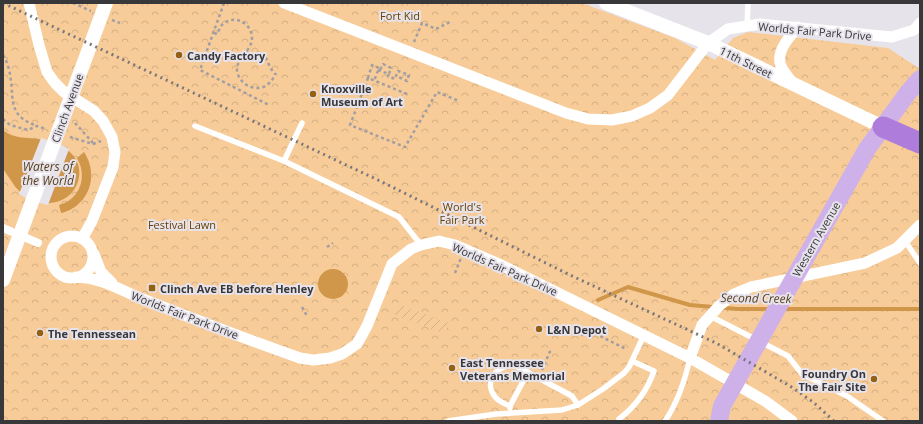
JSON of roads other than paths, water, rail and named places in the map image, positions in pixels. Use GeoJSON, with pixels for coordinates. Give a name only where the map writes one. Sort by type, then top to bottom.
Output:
{"type":"FeatureCollection","features":[{"type":"Feature","properties":{"kind":"highway"},"geometry":{"type":"LineString","coordinates":[[883,127],[920,143]]}},
{"type":"Feature","properties":{"kind":"main road","name":"Western Avenue"},"geometry":{"type":"LineString","coordinates":[[704,421],[720,413],[867,149],[907,94],[920,79]]}},
{"type":"Feature","properties":{"kind":"street"},"geometry":{"type":"LineString","coordinates":[[28,3],[47,72],[64,92],[94,110],[103,121],[112,137],[115,152],[113,167],[92,221],[82,239]]}},
{"type":"Feature","properties":{"kind":"street","name":"Clinch Avenue"},"geometry":{"type":"LineString","coordinates":[[4,273],[106,3]]}},
{"type":"Feature","properties":{"kind":"street","name":"Worlds Fair Park Drive"},"geometry":{"type":"LineString","coordinates":[[284,3],[566,113],[588,119],[612,120],[632,116],[650,108],[668,95],[708,43],[728,29],[760,24],[892,37],[914,30],[920,23]]}},
{"type":"Feature","properties":{"kind":"street","name":"11th Street"},"geometry":{"type":"LineString","coordinates":[[606,3],[708,43],[883,127]]}},
{"type":"Feature","properties":{"kind":"street"},"geometry":{"type":"LineString","coordinates":[[794,85],[781,66],[780,59],[787,40],[798,27]]}},
{"type":"Feature","properties":{"kind":"street"},"geometry":{"type":"LineString","coordinates":[[690,358],[702,325],[734,294],[751,287],[865,263],[897,248],[920,225]]}},
{"type":"Feature","properties":{"kind":"street"},"geometry":{"type":"LineString","coordinates":[[3,228],[38,243]]}},
{"type":"Feature","properties":{"kind":"street"},"geometry":{"type":"LineString","coordinates":[[92,251],[92,265],[87,272],[76,277],[70,278],[63,276],[58,272],[52,260],[54,246],[59,241],[72,236],[82,239],[90,245],[101,272],[117,288]]}},
{"type":"Feature","properties":{"kind":"street","name":"Worlds Fair Park Drive"},"geometry":{"type":"LineString","coordinates":[[76,277],[95,279],[139,298],[300,358],[322,360],[342,354],[357,344],[367,326],[392,264],[411,249],[439,241],[456,245],[499,264],[690,358],[765,401],[792,421]]}},
{"type":"Feature","properties":{"kind":"lane"},"geometry":{"type":"LineString","coordinates":[[747,26],[748,3]]}},
{"type":"Feature","properties":{"kind":"lane"},"geometry":{"type":"LineString","coordinates":[[284,161],[302,123]]}},
{"type":"Feature","properties":{"kind":"lane"},"geometry":{"type":"LineString","coordinates":[[195,126],[284,161],[399,217],[421,245]]}},
{"type":"Feature","properties":{"kind":"lane"},"geometry":{"type":"LineString","coordinates":[[904,241],[920,263]]}},
{"type":"Feature","properties":{"kind":"lane"},"geometry":{"type":"LineString","coordinates":[[712,314],[788,356],[802,374],[847,396],[883,421]]}},
{"type":"Feature","properties":{"kind":"lane"},"geometry":{"type":"LineString","coordinates":[[448,421],[510,413],[562,410],[578,405],[616,380],[629,367],[644,335]]}},
{"type":"Feature","properties":{"kind":"lane"},"geometry":{"type":"LineString","coordinates":[[665,421],[682,388],[690,358]]}},
{"type":"Feature","properties":{"kind":"lane"},"geometry":{"type":"LineString","coordinates":[[619,419],[630,411],[639,400],[646,390],[654,371],[632,361]]}},
{"type":"Feature","properties":{"kind":"lane"},"geometry":{"type":"LineString","coordinates":[[510,406],[499,401],[492,393],[491,386],[492,375],[501,367],[509,365],[516,366],[572,396],[578,405]]}},
{"type":"Feature","properties":{"kind":"lane"},"geometry":{"type":"LineString","coordinates":[[510,413],[510,406],[528,372]]}},
{"type":"Feature","properties":{"kind":"water","name":"Waters of the World"},"geometry":{"type":"Polygon","coordinates":[[[3,130],[11,135],[42,140],[60,145],[71,153],[79,168],[77,184],[73,191],[67,197],[59,201],[46,203],[28,197],[19,191],[3,167],[3,130]]]}},
{"type":"Feature","properties":{"kind":"water"},"geometry":{"type":"Polygon","coordinates":[[[84,152],[89,161],[91,171],[89,189],[78,204],[70,210],[61,213],[59,205],[72,198],[77,193],[80,186],[82,173],[77,158],[84,152]]]}},
{"type":"Feature","properties":{"kind":"water"},"geometry":{"type":"Polygon","coordinates":[[[333,269],[339,270],[347,278],[347,290],[339,298],[333,299],[327,298],[319,290],[318,284],[319,278],[327,270],[333,269]]]}},
{"type":"Feature","properties":{"kind":"waterway","name":"Second Creek"},"geometry":{"type":"LineString","coordinates":[[598,300],[628,287],[690,305],[737,309],[772,309]]}},
{"type":"Feature","properties":{"kind":"waterway","name":"Second Creek"},"geometry":{"type":"LineString","coordinates":[[782,309],[920,309]]}},
{"type":"Feature","properties":{"kind":"railway"},"geometry":{"type":"LineString","coordinates":[[3,3],[378,180],[570,275],[716,343],[790,386],[813,402],[834,421]]}},
{"type":"Feature","properties":{"kind":"place","name":"Candy Factory"},"geometry":{"type":"Point","coordinates":[179,55]}},
{"type":"Feature","properties":{"kind":"place","name":"Knoxville Museum of Art"},"geometry":{"type":"Point","coordinates":[313,94]}},
{"type":"Feature","properties":{"kind":"place","name":"Clinch Ave EB before Henley"},"geometry":{"type":"Point","coordinates":[152,288]}},
{"type":"Feature","properties":{"kind":"place","name":"L&N Depot"},"geometry":{"type":"Point","coordinates":[539,329]}},
{"type":"Feature","properties":{"kind":"place","name":"The Tennessean"},"geometry":{"type":"Point","coordinates":[40,333]}},
{"type":"Feature","properties":{"kind":"place","name":"East Tennessee Veterans Memorial"},"geometry":{"type":"Point","coordinates":[452,368]}},
{"type":"Feature","properties":{"kind":"place","name":"Foundry On The Fair Site"},"geometry":{"type":"Point","coordinates":[874,379]}},
{"type":"Feature","properties":{"kind":"park label","name":"Fort Kid"},"geometry":{"type":"Point","coordinates":[400,15]}},
{"type":"Feature","properties":{"kind":"park label","name":"World's Fair Park"},"geometry":{"type":"Point","coordinates":[462,212]}},
{"type":"Feature","properties":{"kind":"park label","name":"Festival Lawn"},"geometry":{"type":"Point","coordinates":[182,224]}}]}
